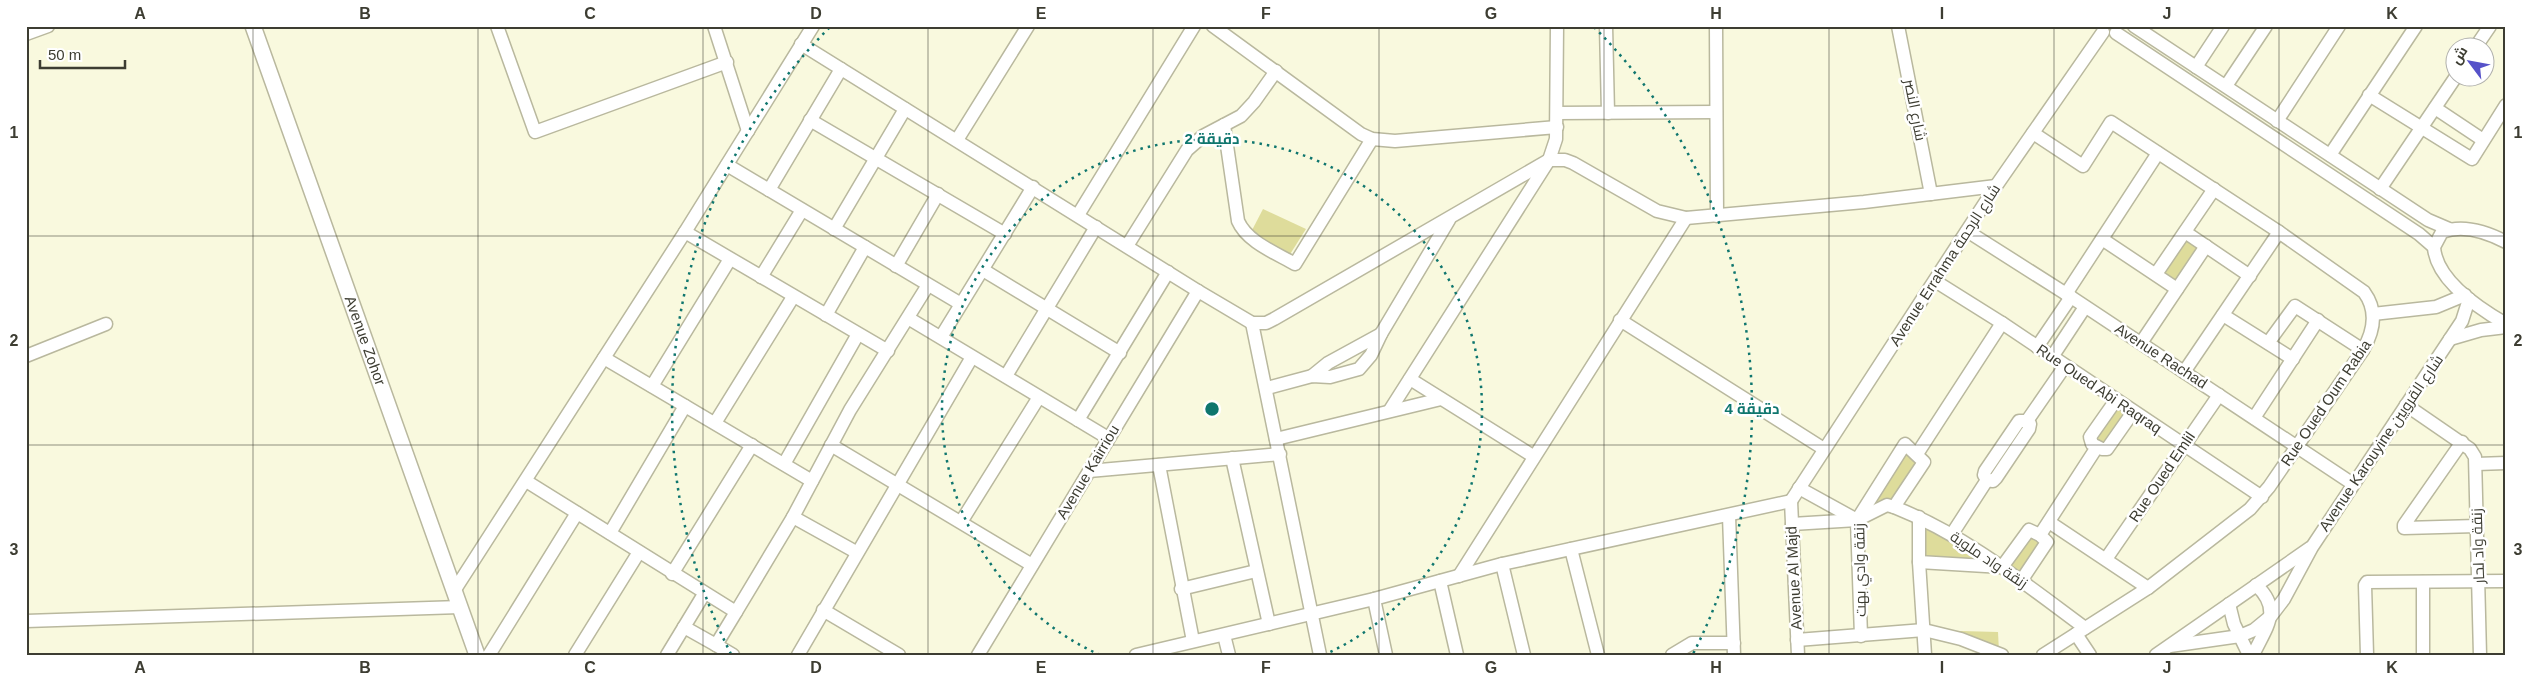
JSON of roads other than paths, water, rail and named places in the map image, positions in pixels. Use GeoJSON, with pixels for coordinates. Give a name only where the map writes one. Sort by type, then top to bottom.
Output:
{"type":"FeatureCollection","features":[{"type":"Feature","properties":{"kind":"main road","name":"Avenue Zohor"},"geometry":{"type":"LineString","coordinates":[[253,26],[477,655]]}},
{"type":"Feature","properties":{"kind":"street"},"geometry":{"type":"LineString","coordinates":[[26,34],[48,26]]}},
{"type":"Feature","properties":{"kind":"street"},"geometry":{"type":"LineString","coordinates":[[497,26],[535,132],[727,62]]}},
{"type":"Feature","properties":{"kind":"street"},"geometry":{"type":"LineString","coordinates":[[714,26],[748,131]]}},
{"type":"Feature","properties":{"kind":"street"},"geometry":{"type":"LineString","coordinates":[[454,590],[685,232],[813,26]]}},
{"type":"Feature","properties":{"kind":"street"},"geometry":{"type":"LineString","coordinates":[[957,140],[1028,26]]}},
{"type":"Feature","properties":{"kind":"street"},"geometry":{"type":"LineString","coordinates":[[1078,215],[1194,26]]}},
{"type":"Feature","properties":{"kind":"street"},"geometry":{"type":"LineString","coordinates":[[1213,26],[1361,134],[1372,139],[1395,141],[1557,127]]}},
{"type":"Feature","properties":{"kind":"street"},"geometry":{"type":"LineString","coordinates":[[1390,410],[1549,160],[1556,140],[1557,127],[1557,26]]}},
{"type":"Feature","properties":{"kind":"street"},"geometry":{"type":"LineString","coordinates":[[1606,26],[1608,113]]}},
{"type":"Feature","properties":{"kind":"street"},"geometry":{"type":"LineString","coordinates":[[1716,26],[1718,216]]}},
{"type":"Feature","properties":{"kind":"street","name":"شارع النصر"},"geometry":{"type":"LineString","coordinates":[[1898,26],[1931,194]]}},
{"type":"Feature","properties":{"kind":"street"},"geometry":{"type":"LineString","coordinates":[[2134,26],[2428,220],[2449,229],[2471,230],[2505,240]]}},
{"type":"Feature","properties":{"kind":"street"},"geometry":{"type":"LineString","coordinates":[[2196,67],[2223,26]]}},
{"type":"Feature","properties":{"kind":"street"},"geometry":{"type":"LineString","coordinates":[[2226,86],[2266,26]]}},
{"type":"Feature","properties":{"kind":"street"},"geometry":{"type":"LineString","coordinates":[[2277,121],[2339,26]]}},
{"type":"Feature","properties":{"kind":"street"},"geometry":{"type":"LineString","coordinates":[[2330,155],[2416,26]]}},
{"type":"Feature","properties":{"kind":"street"},"geometry":{"type":"LineString","coordinates":[[2482,38],[2490,26]]}},
{"type":"Feature","properties":{"kind":"street"},"geometry":{"type":"LineString","coordinates":[[2101,29],[2120,30],[2419,234],[2434,247]]}},
{"type":"Feature","properties":{"kind":"street","name":"Avenue Errahma شارع الرحمة"},"geometry":{"type":"LineString","coordinates":[[1791,501],[1996,186],[2101,29]]}},
{"type":"Feature","properties":{"kind":"street"},"geometry":{"type":"LineString","coordinates":[[802,44],[1252,323],[1266,323],[1274,319],[1549,160],[1565,160],[1573,163],[1657,211],[1686,218],[1996,186]]}},
{"type":"Feature","properties":{"kind":"street"},"geometry":{"type":"LineString","coordinates":[[768,190],[841,68]]}},
{"type":"Feature","properties":{"kind":"street"},"geometry":{"type":"LineString","coordinates":[[1127,246],[1187,150],[1203,136],[1241,116],[1254,102],[1276,71]]}},
{"type":"Feature","properties":{"kind":"street"},"geometry":{"type":"LineString","coordinates":[[2380,189],[2448,88]]}},
{"type":"Feature","properties":{"kind":"street"},"geometry":{"type":"LineString","coordinates":[[2370,94],[2472,159],[2506,105]]}},
{"type":"Feature","properties":{"kind":"street"},"geometry":{"type":"LineString","coordinates":[[834,228],[905,108]]}},
{"type":"Feature","properties":{"kind":"street"},"geometry":{"type":"LineString","coordinates":[[2435,108],[2483,140]]}},
{"type":"Feature","properties":{"kind":"street"},"geometry":{"type":"LineString","coordinates":[[1557,113],[1716,112]]}},
{"type":"Feature","properties":{"kind":"street"},"geometry":{"type":"LineString","coordinates":[[810,120],[1005,234]]}},
{"type":"Feature","properties":{"kind":"street","name":"Rue Oued Oum Rabia"},"geometry":{"type":"LineString","coordinates":[[2033,133],[2083,166],[2112,122],[2279,232],[2364,292],[2372,304],[2372,333],[2363,350],[2262,497],[2234,523],[2148,588],[2043,655]]}},
{"type":"Feature","properties":{"kind":"street"},"geometry":{"type":"LineString","coordinates":[[1224,125],[1238,221],[1242,229],[1249,236],[1295,264],[1372,139]]}},
{"type":"Feature","properties":{"kind":"street"},"geometry":{"type":"LineString","coordinates":[[2037,347],[2102,239],[2158,153]]}},
{"type":"Feature","properties":{"kind":"street"},"geometry":{"type":"LineString","coordinates":[[727,165],[961,304]]}},
{"type":"Feature","properties":{"kind":"street"},"geometry":{"type":"LineString","coordinates":[[940,337],[1033,187]]}},
{"type":"Feature","properties":{"kind":"street"},"geometry":{"type":"LineString","coordinates":[[2156,274],[2214,189]]}},
{"type":"Feature","properties":{"kind":"street"},"geometry":{"type":"LineString","coordinates":[[896,266],[938,194]]}},
{"type":"Feature","properties":{"kind":"street"},"geometry":{"type":"LineString","coordinates":[[761,277],[802,210]]}},
{"type":"Feature","properties":{"kind":"street"},"geometry":{"type":"LineString","coordinates":[[1267,388],[1312,376],[1330,377],[1359,369],[1371,355],[1381,334],[1450,218]]}},
{"type":"Feature","properties":{"kind":"street"},"geometry":{"type":"LineString","coordinates":[[1459,576],[1686,218]]}},
{"type":"Feature","properties":{"kind":"street"},"geometry":{"type":"LineString","coordinates":[[1006,376],[1096,227]]}},
{"type":"Feature","properties":{"kind":"street"},"geometry":{"type":"LineString","coordinates":[[2449,229],[2438,236],[2434,247],[2436,259],[2442,269],[2467,297],[2506,326]]}},
{"type":"Feature","properties":{"kind":"street","name":"Avenue Rachad"},"geometry":{"type":"LineString","coordinates":[[1967,231],[2085,306],[2353,484]]}},
{"type":"Feature","properties":{"kind":"street"},"geometry":{"type":"LineString","coordinates":[[685,232],[888,351]]}},
{"type":"Feature","properties":{"kind":"street"},"geometry":{"type":"LineString","coordinates":[[2185,232],[2250,276]]}},
{"type":"Feature","properties":{"kind":"street"},"geometry":{"type":"LineString","coordinates":[[2184,372],[2279,232]]}},
{"type":"Feature","properties":{"kind":"street"},"geometry":{"type":"LineString","coordinates":[[2102,239],[2177,290]]}},
{"type":"Feature","properties":{"kind":"street"},"geometry":{"type":"LineString","coordinates":[[2141,343],[2206,246]]}},
{"type":"Feature","properties":{"kind":"street"},"geometry":{"type":"LineString","coordinates":[[826,316],[865,247]]}},
{"type":"Feature","properties":{"kind":"street"},"geometry":{"type":"LineString","coordinates":[[652,386],[730,259]]}},
{"type":"Feature","properties":{"kind":"street"},"geometry":{"type":"LineString","coordinates":[[983,270],[1120,353]]}},
{"type":"Feature","properties":{"kind":"street"},"geometry":{"type":"LineString","coordinates":[[1078,420],[1168,272]]}},
{"type":"Feature","properties":{"kind":"street","name":"Rue Oued Abi Raqraq"},"geometry":{"type":"LineString","coordinates":[[1935,281],[2002,323],[2262,497]]}},
{"type":"Feature","properties":{"kind":"street"},"geometry":{"type":"LineString","coordinates":[[716,645],[793,517],[831,445],[928,285]]}},
{"type":"Feature","properties":{"kind":"street","name":"Avenue Kairriou"},"geometry":{"type":"LineString","coordinates":[[978,655],[1198,290]]}},
{"type":"Feature","properties":{"kind":"street"},"geometry":{"type":"LineString","coordinates":[[715,423],[793,297]]}},
{"type":"Feature","properties":{"kind":"street"},"geometry":{"type":"LineString","coordinates":[[2372,314],[2436,307],[2467,297]]}},
{"type":"Feature","properties":{"kind":"street","name":"Avenue Karouyine شارع القرويين"},"geometry":{"type":"LineString","coordinates":[[2170,646],[2240,636],[2254,630],[2271,616],[2284,599],[2312,547],[2462,322],[2467,297]]}},
{"type":"Feature","properties":{"kind":"street"},"geometry":{"type":"LineString","coordinates":[[2052,357],[2085,306]]}},
{"type":"Feature","properties":{"kind":"street"},"geometry":{"type":"LineString","coordinates":[[2268,344],[2294,307],[2318,320],[2363,350]]}},
{"type":"Feature","properties":{"kind":"street"},"geometry":{"type":"LineString","coordinates":[[2223,315],[2293,359]]}},
{"type":"Feature","properties":{"kind":"street"},"geometry":{"type":"LineString","coordinates":[[908,318],[1108,438]]}},
{"type":"Feature","properties":{"kind":"street"},"geometry":{"type":"LineString","coordinates":[[1620,320],[1824,449]]}},
{"type":"Feature","properties":{"kind":"street"},"geometry":{"type":"LineString","coordinates":[[2254,418],[2318,320]]}},
{"type":"Feature","properties":{"kind":"street"},"geometry":{"type":"LineString","coordinates":[[1252,323],[1267,388],[1320,655]]}},
{"type":"Feature","properties":{"kind":"street"},"geometry":{"type":"LineString","coordinates":[[1792,524],[1857,520],[1889,506],[1924,462],[1917,454],[2002,323]]}},
{"type":"Feature","properties":{"kind":"street"},"geometry":{"type":"LineString","coordinates":[[26,356],[106,324]]}},
{"type":"Feature","properties":{"kind":"street","name":"Avenue Karouyine شارع القرويين"},"geometry":{"type":"LineString","coordinates":[[2450,339],[2481,330],[2506,326]]}},
{"type":"Feature","properties":{"kind":"street"},"geometry":{"type":"LineString","coordinates":[[784,464],[858,334]]}},
{"type":"Feature","properties":{"kind":"street"},"geometry":{"type":"LineString","coordinates":[[1312,376],[1328,363],[1381,334]]}},
{"type":"Feature","properties":{"kind":"street"},"geometry":{"type":"LineString","coordinates":[[798,655],[856,552],[972,357]]}},
{"type":"Feature","properties":{"kind":"street"},"geometry":{"type":"LineString","coordinates":[[604,358],[812,481]]}},
{"type":"Feature","properties":{"kind":"street"},"geometry":{"type":"LineString","coordinates":[[1952,534],[1987,480],[1984,475],[1985,471],[2019,421],[2027,421],[2065,366]]}},
{"type":"Feature","properties":{"kind":"street"},"geometry":{"type":"LineString","coordinates":[[1410,379],[1534,456]]}},
{"type":"Feature","properties":{"kind":"street","name":"Rue Oued Emlil"},"geometry":{"type":"LineString","coordinates":[[2106,560],[2219,395]]}},
{"type":"Feature","properties":{"kind":"street"},"geometry":{"type":"LineString","coordinates":[[961,522],[1039,397]]}},
{"type":"Feature","properties":{"kind":"street"},"geometry":{"type":"LineString","coordinates":[[1276,439],[1441,399]]}},
{"type":"Feature","properties":{"kind":"street"},"geometry":{"type":"LineString","coordinates":[[2116,400],[2090,437],[2090,442],[2097,447],[2107,449],[2133,412]]}},
{"type":"Feature","properties":{"kind":"street"},"geometry":{"type":"LineString","coordinates":[[2406,405],[2462,442],[2473,453],[2476,464],[2506,463]]}},
{"type":"Feature","properties":{"kind":"street"},"geometry":{"type":"LineString","coordinates":[[610,534],[685,406]]}},
{"type":"Feature","properties":{"kind":"street"},"geometry":{"type":"LineString","coordinates":[[2462,442],[2404,526],[2406,529],[2477,526]]}},
{"type":"Feature","properties":{"kind":"street"},"geometry":{"type":"LineString","coordinates":[[672,574],[752,445]]}},
{"type":"Feature","properties":{"kind":"street"},"geometry":{"type":"LineString","coordinates":[[831,445],[1032,565]]}},
{"type":"Feature","properties":{"kind":"street","name":"زنقة وادي بهت"},"geometry":{"type":"LineString","coordinates":[[1861,636],[1857,520],[1904,445],[1917,454]]}},
{"type":"Feature","properties":{"kind":"street"},"geometry":{"type":"LineString","coordinates":[[2040,535],[2097,447]]}},
{"type":"Feature","properties":{"kind":"street"},"geometry":{"type":"LineString","coordinates":[[1089,470],[1280,454]]}},
{"type":"Feature","properties":{"kind":"street"},"geometry":{"type":"LineString","coordinates":[[1232,458],[1269,624]]}},
{"type":"Feature","properties":{"kind":"street","name":"زنقة واد لحار"},"geometry":{"type":"LineString","coordinates":[[2476,464],[2480,655]]}},
{"type":"Feature","properties":{"kind":"street"},"geometry":{"type":"LineString","coordinates":[[1159,465],[1181,589],[1193,641]]}},
{"type":"Feature","properties":{"kind":"street"},"geometry":{"type":"LineString","coordinates":[[526,481],[704,594],[736,612]]}},
{"type":"Feature","properties":{"kind":"street"},"geometry":{"type":"LineString","coordinates":[[1799,488],[1857,520]]}},
{"type":"Feature","properties":{"kind":"street"},"geometry":{"type":"LineString","coordinates":[[1136,655],[1161,652],[1193,641],[1374,599],[1502,564],[1791,501]]}},
{"type":"Feature","properties":{"kind":"street","name":"Avenue Al Majd"},"geometry":{"type":"LineString","coordinates":[[1791,501],[1798,655]]}},
{"type":"Feature","properties":{"kind":"street","name":"زنقة واد ملوية"},"geometry":{"type":"LineString","coordinates":[[1889,506],[1919,517],[1952,534],[2022,581],[2081,631]]}},
{"type":"Feature","properties":{"kind":"street"},"geometry":{"type":"LineString","coordinates":[[489,655],[577,514]]}},
{"type":"Feature","properties":{"kind":"street"},"geometry":{"type":"LineString","coordinates":[[1672,655],[1692,643],[1734,649],[1729,516]]}},
{"type":"Feature","properties":{"kind":"street"},"geometry":{"type":"LineString","coordinates":[[793,517],[856,552]]}},
{"type":"Feature","properties":{"kind":"street"},"geometry":{"type":"LineString","coordinates":[[1919,517],[1919,562],[1926,655]]}},
{"type":"Feature","properties":{"kind":"street"},"geometry":{"type":"LineString","coordinates":[[2049,522],[2148,588]]}},
{"type":"Feature","properties":{"kind":"street"},"geometry":{"type":"LineString","coordinates":[[1919,562],[2002,567],[2028,530],[2040,535],[2047,542],[2022,581]]}},
{"type":"Feature","properties":{"kind":"street","name":"Avenue Karouyine شارع القرويين"},"geometry":{"type":"LineString","coordinates":[[2156,655],[2312,547]]}},
{"type":"Feature","properties":{"kind":"street"},"geometry":{"type":"LineString","coordinates":[[1571,549],[1598,655]]}},
{"type":"Feature","properties":{"kind":"street"},"geometry":{"type":"LineString","coordinates":[[575,655],[638,552]]}},
{"type":"Feature","properties":{"kind":"street"},"geometry":{"type":"LineString","coordinates":[[1502,564],[1524,655]]}},
{"type":"Feature","properties":{"kind":"street"},"geometry":{"type":"LineString","coordinates":[[1181,589],[1256,571]]}},
{"type":"Feature","properties":{"kind":"street"},"geometry":{"type":"LineString","coordinates":[[1440,581],[1458,655]]}},
{"type":"Feature","properties":{"kind":"street"},"geometry":{"type":"LineString","coordinates":[[2423,582],[2424,655]]}},
{"type":"Feature","properties":{"kind":"street"},"geometry":{"type":"LineString","coordinates":[[2367,655],[2366,583],[2506,582]]}},
{"type":"Feature","properties":{"kind":"street"},"geometry":{"type":"LineString","coordinates":[[2251,655],[2271,616],[2269,599],[2256,585]]}},
{"type":"Feature","properties":{"kind":"street"},"geometry":{"type":"LineString","coordinates":[[667,655],[704,594]]}},
{"type":"Feature","properties":{"kind":"street"},"geometry":{"type":"LineString","coordinates":[[1374,599],[1386,655]]}},
{"type":"Feature","properties":{"kind":"street"},"geometry":{"type":"LineString","coordinates":[[2229,604],[2231,615],[2240,636],[2251,655]]}},
{"type":"Feature","properties":{"kind":"street"},"geometry":{"type":"LineString","coordinates":[[26,621],[460,607]]}},
{"type":"Feature","properties":{"kind":"street"},"geometry":{"type":"LineString","coordinates":[[823,610],[899,655]]}},
{"type":"Feature","properties":{"kind":"street"},"geometry":{"type":"LineString","coordinates":[[684,627],[733,655]]}},
{"type":"Feature","properties":{"kind":"street"},"geometry":{"type":"LineString","coordinates":[[1797,640],[1924,630],[1961,639],[2002,655]]}},
{"type":"Feature","properties":{"kind":"street"},"geometry":{"type":"LineString","coordinates":[[2081,631],[2090,655]]}},
{"type":"Feature","properties":{"kind":"street"},"geometry":{"type":"LineString","coordinates":[[1224,634],[1229,655]]}}]}
